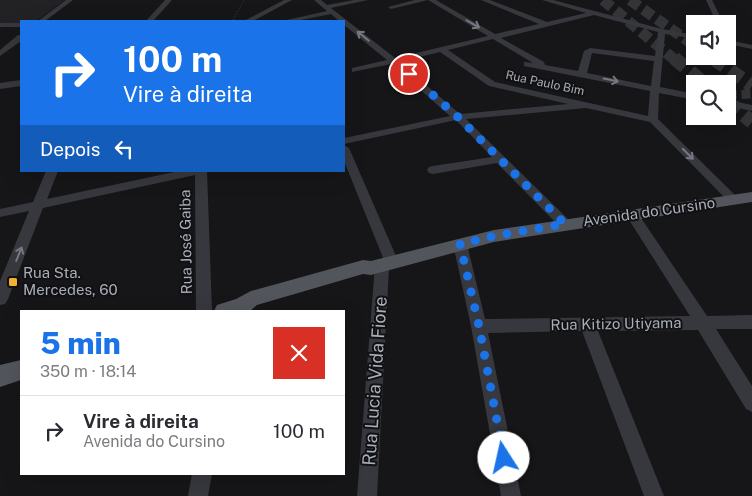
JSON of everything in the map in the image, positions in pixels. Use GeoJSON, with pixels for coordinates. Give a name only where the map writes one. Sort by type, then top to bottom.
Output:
{"type":"FeatureCollection","features":[{"type":"Feature","properties":{"kind":"main road","name":"Avenida do Cursino"},"geometry":{"type":"LineString","coordinates":[[232,309],[252,308],[366,273],[381,265],[494,236],[752,197]]}},
{"type":"Feature","properties":{"kind":"main road"},"geometry":{"type":"LineString","coordinates":[[0,376],[20,370]]}},
{"type":"Feature","properties":{"kind":"street"},"geometry":{"type":"LineString","coordinates":[[42,20],[70,0]]}},
{"type":"Feature","properties":{"kind":"street"},"geometry":{"type":"LineString","coordinates":[[150,20],[169,0]]}},
{"type":"Feature","properties":{"kind":"street"},"geometry":{"type":"LineString","coordinates":[[250,20],[288,0]]}},
{"type":"Feature","properties":{"kind":"street"},"geometry":{"type":"LineString","coordinates":[[288,20],[324,4],[365,0]]}},
{"type":"Feature","properties":{"kind":"street"},"geometry":{"type":"LineString","coordinates":[[391,7],[425,0]]}},
{"type":"Feature","properties":{"kind":"street"},"geometry":{"type":"LineString","coordinates":[[431,0],[546,67]]}},
{"type":"Feature","properties":{"kind":"street"},"geometry":{"type":"LineString","coordinates":[[484,0],[545,24]]}},
{"type":"Feature","properties":{"kind":"street"},"geometry":{"type":"LineString","coordinates":[[545,0],[662,31],[686,35]]}},
{"type":"Feature","properties":{"kind":"street"},"geometry":{"type":"LineString","coordinates":[[709,0],[716,15]]}},
{"type":"Feature","properties":{"kind":"street"},"geometry":{"type":"LineString","coordinates":[[324,4],[343,20]]}},
{"type":"Feature","properties":{"kind":"street"},"geometry":{"type":"LineString","coordinates":[[354,70],[595,13]]}},
{"type":"Feature","properties":{"kind":"street"},"geometry":{"type":"LineString","coordinates":[[345,21],[458,117],[565,224]]}},
{"type":"Feature","properties":{"kind":"street"},"geometry":{"type":"LineString","coordinates":[[0,25],[20,25]]}},
{"type":"Feature","properties":{"kind":"street"},"geometry":{"type":"LineString","coordinates":[[662,31],[653,120],[734,200]]}},
{"type":"Feature","properties":{"kind":"street"},"geometry":{"type":"LineString","coordinates":[[0,54],[20,38]]}},
{"type":"Feature","properties":{"kind":"street"},"geometry":{"type":"LineString","coordinates":[[736,43],[752,47]]}},
{"type":"Feature","properties":{"kind":"street","name":"Rua Paulo Bim"},"geometry":{"type":"LineString","coordinates":[[441,49],[492,84],[653,120]]}},
{"type":"Feature","properties":{"kind":"street"},"geometry":{"type":"LineString","coordinates":[[582,74],[588,51],[590,50],[658,59]]}},
{"type":"Feature","properties":{"kind":"street"},"geometry":{"type":"LineString","coordinates":[[527,64],[686,95]]}},
{"type":"Feature","properties":{"kind":"street"},"geometry":{"type":"LineString","coordinates":[[0,86],[20,83]]}},
{"type":"Feature","properties":{"kind":"street"},"geometry":{"type":"LineString","coordinates":[[345,140],[458,117],[586,105]]}},
{"type":"Feature","properties":{"kind":"street"},"geometry":{"type":"LineString","coordinates":[[736,105],[752,108]]}},
{"type":"Feature","properties":{"kind":"street"},"geometry":{"type":"LineString","coordinates":[[345,151],[381,265]]}},
{"type":"Feature","properties":{"kind":"street"},"geometry":{"type":"LineString","coordinates":[[433,170],[501,160]]}},
{"type":"Feature","properties":{"kind":"street"},"geometry":{"type":"LineString","coordinates":[[0,299],[52,172]]}},
{"type":"Feature","properties":{"kind":"street"},"geometry":{"type":"LineString","coordinates":[[0,213],[194,172]]}},
{"type":"Feature","properties":{"kind":"street","name":"Rua José Gaiba"},"geometry":{"type":"LineString","coordinates":[[199,172],[204,310]]}},
{"type":"Feature","properties":{"kind":"street"},"geometry":{"type":"LineString","coordinates":[[632,215],[703,323],[752,403]]}},
{"type":"Feature","properties":{"kind":"street"},"geometry":{"type":"LineString","coordinates":[[460,244],[479,326],[511,496]]}},
{"type":"Feature","properties":{"kind":"street","name":"Rua Lucia Vida Fiore"},"geometry":{"type":"LineString","coordinates":[[367,496],[381,265]]}},
{"type":"Feature","properties":{"kind":"street","name":"Rua Kitizo Utiyama"},"geometry":{"type":"LineString","coordinates":[[479,326],[752,322]]}},
{"type":"Feature","properties":{"kind":"street"},"geometry":{"type":"LineString","coordinates":[[587,324],[654,496]]}},
{"type":"Feature","properties":{"kind":"street"},"geometry":{"type":"LineString","coordinates":[[198,496],[202,475]]}},
{"type":"Feature","properties":{"kind":"path"},"geometry":{"type":"LineString","coordinates":[[233,20],[244,0]]}},
{"type":"Feature","properties":{"kind":"shaded area"},"geometry":{"type":"Polygon","coordinates":[[[0,0],[65,0],[37,20],[20,20],[20,24],[0,24],[0,0]]]}},
{"type":"Feature","properties":{"kind":"tunnel"},"geometry":{"type":"LineString","coordinates":[[603,0],[675,60]]}},
{"type":"Feature","properties":{"kind":"tunnel"},"geometry":{"type":"LineString","coordinates":[[630,0],[686,40]]}},
{"type":"Feature","properties":{"kind":"tunnel"},"geometry":{"type":"LineString","coordinates":[[674,58],[694,75]]}},
{"type":"Feature","properties":{"kind":"tunnel"},"geometry":{"type":"LineString","coordinates":[[723,65],[752,86]]}},
{"type":"Feature","properties":{"kind":"tunnel"},"geometry":{"type":"LineString","coordinates":[[736,95],[752,94]]}},
{"type":"Feature","properties":{"kind":"tunnel"},"geometry":{"type":"LineString","coordinates":[[736,109],[752,122]]}},
{"type":"Feature","properties":{"kind":"place","name":"Rua Sta. Mercedes, 60"},"geometry":{"type":"Point","coordinates":[13,282]}},
{"type":"Feature","properties":{"kind":"route"},"geometry":{"type":"LineString","coordinates":[[409,74],[458,117],[565,224],[460,244],[479,326],[504,458]]}}]}
